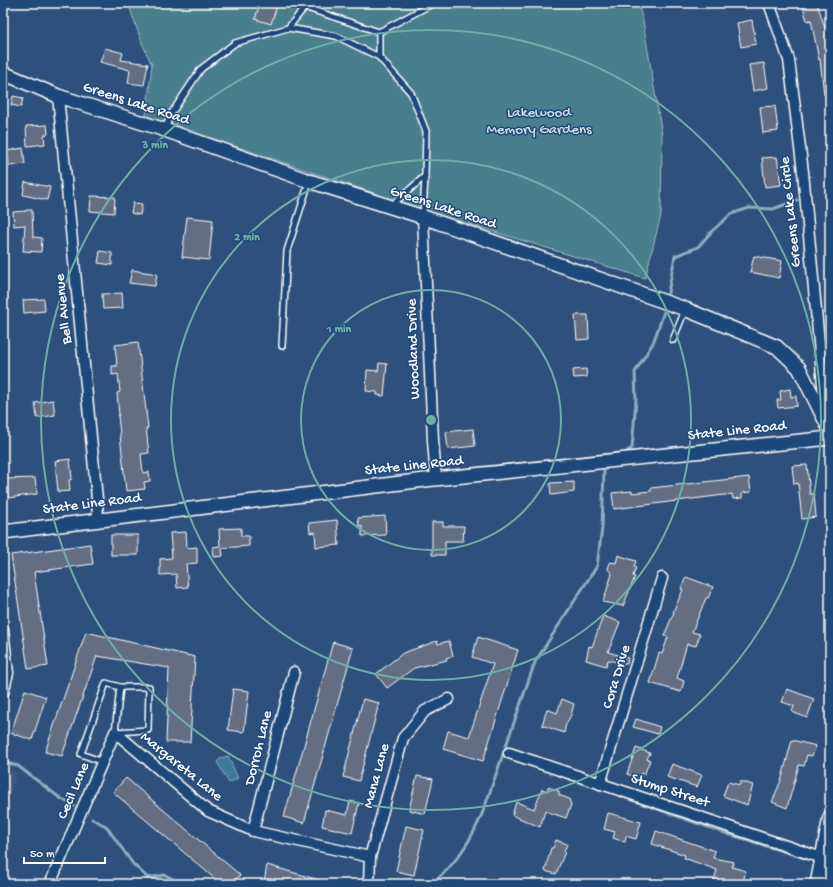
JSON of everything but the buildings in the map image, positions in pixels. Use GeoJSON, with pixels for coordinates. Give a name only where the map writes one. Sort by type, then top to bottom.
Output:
{"type":"FeatureCollection","features":[{"type":"Feature","properties":{"kind":"street","name":"Greens Lake Circle"},"geometry":{"type":"LineString","coordinates":[[769,3],[789,60],[803,172],[828,425]]}},
{"type":"Feature","properties":{"kind":"street","name":"Greens Lake Road"},"geometry":{"type":"LineString","coordinates":[[3,73],[58,96],[165,130],[309,181],[423,217],[685,309],[777,347],[799,368],[828,425]]}},
{"type":"Feature","properties":{"kind":"street","name":"Bell Avenue"},"geometry":{"type":"LineString","coordinates":[[58,96],[98,520]]}},
{"type":"Feature","properties":{"kind":"street","name":"Woodland Drive"},"geometry":{"type":"LineString","coordinates":[[423,217],[436,479]]}},
{"type":"Feature","properties":{"kind":"street","name":"State Line Road"},"geometry":{"type":"LineString","coordinates":[[3,532],[436,479],[830,438]]}},
{"type":"Feature","properties":{"kind":"street","name":"Cora Drive"},"geometry":{"type":"LineString","coordinates":[[600,784],[662,578]]}},
{"type":"Feature","properties":{"kind":"street"},"geometry":{"type":"LineString","coordinates":[[3,630],[6,673],[3,693]]}},
{"type":"Feature","properties":{"kind":"street","name":"Dorroh Lane"},"geometry":{"type":"LineString","coordinates":[[253,831],[294,672]]}},
{"type":"Feature","properties":{"kind":"street","name":"Mana Lane"},"geometry":{"type":"LineString","coordinates":[[369,884],[370,857],[403,738],[425,711],[450,699]]}},
{"type":"Feature","properties":{"kind":"street","name":"Margareta Lane"},"geometry":{"type":"LineString","coordinates":[[115,732],[208,811],[253,831],[370,857]]}},
{"type":"Feature","properties":{"kind":"street","name":"Cecil Lane"},"geometry":{"type":"LineString","coordinates":[[50,884],[115,732]]}},
{"type":"Feature","properties":{"kind":"street","name":"Stump Street"},"geometry":{"type":"LineString","coordinates":[[509,754],[822,858]]}},
{"type":"Feature","properties":{"kind":"street"},"geometry":{"type":"LineString","coordinates":[[822,880],[822,858],[830,817]]}},
{"type":"Feature","properties":{"kind":"lane"},"geometry":{"type":"LineString","coordinates":[[296,3],[298,5],[379,32],[434,3]]}},
{"type":"Feature","properties":{"kind":"lane"},"geometry":{"type":"LineString","coordinates":[[288,28],[305,7]]}},
{"type":"Feature","properties":{"kind":"lane"},"geometry":{"type":"LineString","coordinates":[[165,130],[171,114],[201,70],[235,43],[288,28],[336,36],[379,57],[411,93],[426,131],[423,217]]}},
{"type":"Feature","properties":{"kind":"lane"},"geometry":{"type":"LineString","coordinates":[[379,32],[379,57]]}},
{"type":"Feature","properties":{"kind":"lane"},"geometry":{"type":"LineString","coordinates":[[389,207],[425,176]]}},
{"type":"Feature","properties":{"kind":"lane"},"geometry":{"type":"LineString","coordinates":[[282,346],[287,251],[309,181]]}},
{"type":"Feature","properties":{"kind":"lane"},"geometry":{"type":"LineString","coordinates":[[673,340],[685,309]]}},
{"type":"Feature","properties":{"kind":"lane"},"geometry":{"type":"LineString","coordinates":[[103,762],[81,754],[106,683],[120,687],[149,687],[148,730],[115,732],[120,687]]}},
{"type":"Feature","properties":{"kind":"shaded area"},"geometry":{"type":"Polygon","coordinates":[[[228,756],[238,778],[229,783],[217,762],[221,758],[228,756]]]}},
{"type":"Feature","properties":{"kind":"shaded area"},"geometry":{"type":"Polygon","coordinates":[[[3,769],[17,772],[3,816],[3,769]]]}},
{"type":"Feature","properties":{"kind":"green space","name":"Lakewood Memory Gardens"},"geometry":{"type":"Polygon","coordinates":[[[128,3],[638,3],[643,21],[662,135],[661,215],[645,278],[436,214],[146,116],[152,65],[142,43],[128,3]]]}},
{"type":"Feature","properties":{"kind":"waterway"},"geometry":{"type":"LineString","coordinates":[[668,293],[675,256],[698,247],[712,231],[731,214],[749,208],[773,209],[797,200]]}},
{"type":"Feature","properties":{"kind":"waterway"},"geometry":{"type":"LineString","coordinates":[[627,451],[632,448],[636,400],[635,372],[653,343],[664,312]]}},
{"type":"Feature","properties":{"kind":"waterway"},"geometry":{"type":"LineString","coordinates":[[432,884],[449,868],[463,850],[475,830],[484,809],[535,662],[597,566],[602,528],[604,470],[606,469]]}},
{"type":"Feature","properties":{"kind":"waterway"},"geometry":{"type":"LineString","coordinates":[[3,762],[18,766],[60,798],[74,806]]}},
{"type":"Feature","properties":{"kind":"waterway"},"geometry":{"type":"LineString","coordinates":[[618,795],[728,834],[808,859]]}},
{"type":"Feature","properties":{"kind":"waterway"},"geometry":{"type":"LineString","coordinates":[[92,819],[106,826],[133,864],[148,878],[165,875],[183,884]]}}]}
